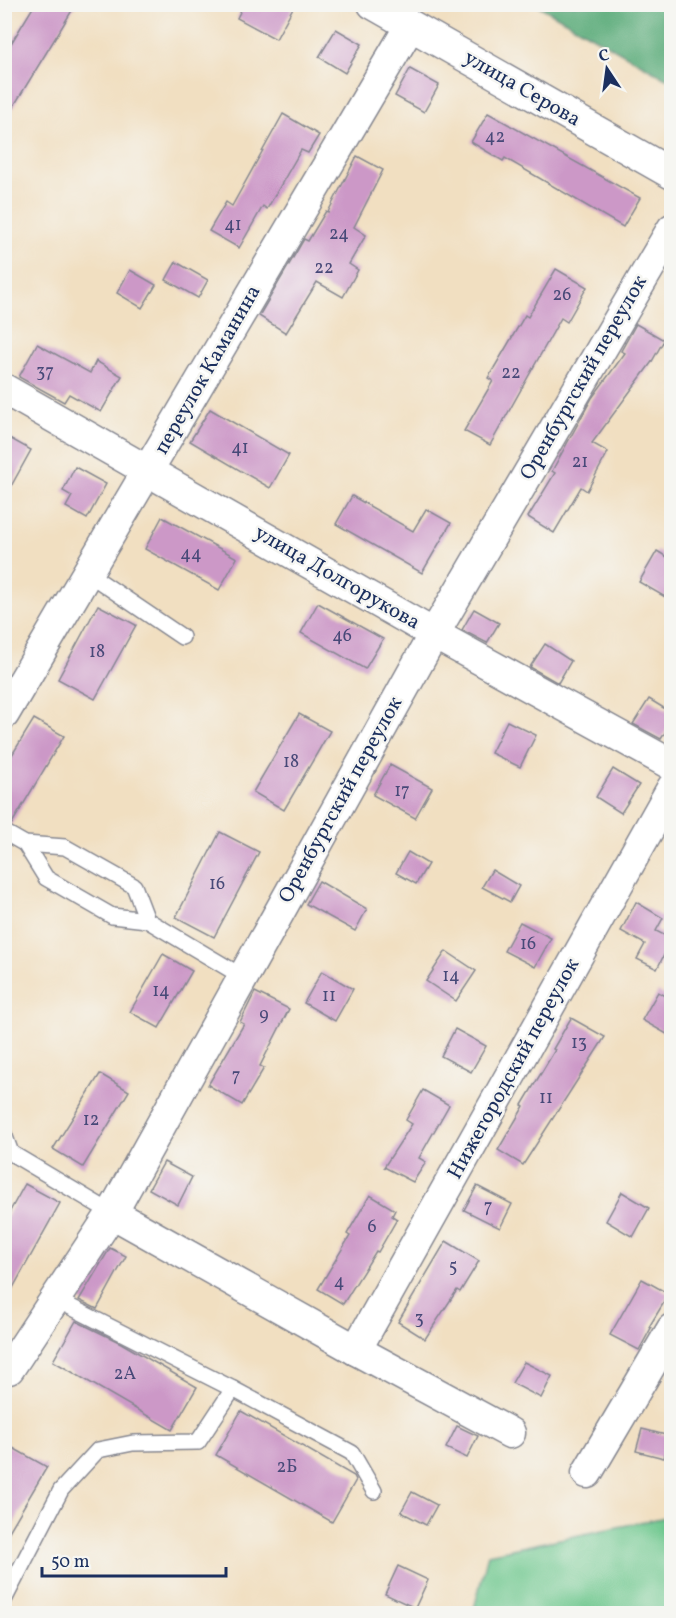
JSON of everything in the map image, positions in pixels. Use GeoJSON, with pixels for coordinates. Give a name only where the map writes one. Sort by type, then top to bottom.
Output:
{"type":"FeatureCollection","features":[{"type":"Feature","properties":{"kind":"street","name":"улица Серова"},"geometry":{"type":"LineString","coordinates":[[373,4],[672,174]]}},
{"type":"Feature","properties":{"kind":"street","name":"переулок Каманина"},"geometry":{"type":"LineString","coordinates":[[4,714],[410,26]]}},
{"type":"Feature","properties":{"kind":"street","name":"Оренбургский переулок"},"geometry":{"type":"LineString","coordinates":[[7,1368],[112,1214],[434,634],[672,229]]}},
{"type":"Feature","properties":{"kind":"street","name":"улица Долгорукова"},"geometry":{"type":"LineString","coordinates":[[4,388],[434,634],[672,765]]}},
{"type":"Feature","properties":{"kind":"street","name":"Нижегородский переулок"},"geometry":{"type":"LineString","coordinates":[[356,1350],[672,788]]}},
{"type":"Feature","properties":{"kind":"street"},"geometry":{"type":"LineString","coordinates":[[112,1214],[510,1433]]}},
{"type":"Feature","properties":{"kind":"street"},"geometry":{"type":"LineString","coordinates":[[587,1473],[672,1329]]}},
{"type":"Feature","properties":{"kind":"lane"},"geometry":{"type":"LineString","coordinates":[[86,572],[182,637]]}},
{"type":"Feature","properties":{"kind":"lane"},"geometry":{"type":"LineString","coordinates":[[4,832],[25,844],[65,847],[134,886],[147,920]]}},
{"type":"Feature","properties":{"kind":"lane"},"geometry":{"type":"LineString","coordinates":[[25,844],[46,878],[112,916],[147,920],[243,977]]}},
{"type":"Feature","properties":{"kind":"lane"},"geometry":{"type":"LineString","coordinates":[[4,1134],[8,1153],[112,1214]]}},
{"type":"Feature","properties":{"kind":"lane"},"geometry":{"type":"LineString","coordinates":[[55,1299],[233,1389],[352,1453],[374,1491]]}},
{"type":"Feature","properties":{"kind":"lane"},"geometry":{"type":"LineString","coordinates":[[4,1599],[61,1490],[99,1450],[133,1443],[198,1442],[233,1389]]}},
{"type":"Feature","properties":{"kind":"green space"},"geometry":{"type":"Polygon","coordinates":[[[537,5],[671,5],[671,81],[537,5]]]}},
{"type":"Feature","properties":{"kind":"green space"},"geometry":{"type":"Polygon","coordinates":[[[671,1516],[671,1613],[473,1613],[488,1554],[671,1516]]]}},
{"type":"Feature","properties":{"kind":"building"},"geometry":{"type":"Polygon","coordinates":[[[35,4],[76,4],[4,122],[4,55],[35,4]]]}},
{"type":"Feature","properties":{"kind":"building"},"geometry":{"type":"Polygon","coordinates":[[[244,4],[295,4],[276,39],[237,18],[244,4]]]}},
{"type":"Feature","properties":{"kind":"building"},"geometry":{"type":"Polygon","coordinates":[[[336,29],[362,44],[345,73],[319,57],[336,29]]]}},
{"type":"Feature","properties":{"kind":"building"},"geometry":{"type":"Polygon","coordinates":[[[410,69],[439,85],[424,112],[395,96],[410,69]]]}},
{"type":"Feature","properties":{"kind":"building"},"geometry":{"type":"Polygon","coordinates":[[[488,113],[640,198],[623,227],[505,158],[503,161],[471,142],[488,113]]]}},
{"type":"Feature","properties":{"kind":"building"},"geometry":{"type":"Polygon","coordinates":[[[283,114],[319,135],[308,153],[301,150],[267,209],[263,206],[239,248],[209,231],[226,202],[232,206],[283,114]]]}},
{"type":"Feature","properties":{"kind":"building"},"geometry":{"type":"Polygon","coordinates":[[[357,156],[383,170],[354,227],[366,235],[349,264],[358,270],[343,297],[317,282],[286,333],[259,316],[304,239],[308,241],[326,211],[328,212],[357,156]]]}},
{"type":"Feature","properties":{"kind":"building"},"geometry":{"type":"Polygon","coordinates":[[[176,262],[208,280],[198,298],[166,280],[176,262]]]}},
{"type":"Feature","properties":{"kind":"building"},"geometry":{"type":"Polygon","coordinates":[[[556,269],[587,287],[567,322],[561,318],[490,445],[464,431],[493,381],[488,378],[525,315],[528,317],[556,269]]]}},
{"type":"Feature","properties":{"kind":"building"},"geometry":{"type":"Polygon","coordinates":[[[130,270],[156,285],[142,308],[117,293],[130,270]]]}},
{"type":"Feature","properties":{"kind":"building"},"geometry":{"type":"Polygon","coordinates":[[[636,324],[664,340],[651,363],[592,443],[608,452],[587,491],[581,487],[554,533],[528,517],[555,473],[552,471],[592,398],[625,353],[621,351],[636,324]]]}},
{"type":"Feature","properties":{"kind":"building"},"geometry":{"type":"Polygon","coordinates":[[[37,344],[90,373],[96,361],[122,376],[101,412],[69,394],[64,402],[19,377],[37,344]]]}},
{"type":"Feature","properties":{"kind":"building"},"geometry":{"type":"Polygon","coordinates":[[[210,409],[289,455],[270,488],[190,441],[210,409]]]}},
{"type":"Feature","properties":{"kind":"building"},"geometry":{"type":"Polygon","coordinates":[[[4,435],[31,450],[4,499],[4,435]]]}},
{"type":"Feature","properties":{"kind":"building"},"geometry":{"type":"Polygon","coordinates":[[[75,467],[106,484],[87,519],[66,507],[72,496],[63,491],[75,467]]]}},
{"type":"Feature","properties":{"kind":"building"},"geometry":{"type":"Polygon","coordinates":[[[352,496],[413,531],[426,509],[451,523],[422,573],[336,524],[352,496]]]}},
{"type":"Feature","properties":{"kind":"building"},"geometry":{"type":"Polygon","coordinates":[[[162,517],[237,558],[219,590],[145,549],[162,517]]]}},
{"type":"Feature","properties":{"kind":"building"},"geometry":{"type":"Polygon","coordinates":[[[657,551],[672,560],[672,601],[639,582],[657,551]]]}},
{"type":"Feature","properties":{"kind":"building"},"geometry":{"type":"Polygon","coordinates":[[[318,603],[383,639],[365,669],[301,633],[318,603]]]}},
{"type":"Feature","properties":{"kind":"building"},"geometry":{"type":"Polygon","coordinates":[[[98,605],[136,625],[95,699],[58,679],[98,605]]]}},
{"type":"Feature","properties":{"kind":"building"},"geometry":{"type":"Polygon","coordinates":[[[474,609],[499,623],[487,643],[462,630],[474,609]]]}},
{"type":"Feature","properties":{"kind":"building"},"geometry":{"type":"Polygon","coordinates":[[[545,644],[571,661],[558,683],[530,667],[545,644]]]}},
{"type":"Feature","properties":{"kind":"building"},"geometry":{"type":"Polygon","coordinates":[[[649,699],[672,713],[672,722],[661,739],[633,724],[649,699]]]}},
{"type":"Feature","properties":{"kind":"building"},"geometry":{"type":"Polygon","coordinates":[[[299,714],[330,731],[284,810],[253,792],[299,714]]]}},
{"type":"Feature","properties":{"kind":"building"},"geometry":{"type":"Polygon","coordinates":[[[34,719],[64,736],[11,825],[4,822],[4,768],[34,719]]]}},
{"type":"Feature","properties":{"kind":"building"},"geometry":{"type":"Polygon","coordinates":[[[507,721],[536,735],[520,767],[491,753],[507,721]]]}},
{"type":"Feature","properties":{"kind":"building"},"geometry":{"type":"Polygon","coordinates":[[[390,765],[432,788],[415,818],[373,795],[390,765]]]}},
{"type":"Feature","properties":{"kind":"building"},"geometry":{"type":"Polygon","coordinates":[[[613,769],[639,785],[621,813],[596,797],[613,769]]]}},
{"type":"Feature","properties":{"kind":"building"},"geometry":{"type":"Polygon","coordinates":[[[220,832],[259,852],[214,937],[176,917],[220,832]]]}},
{"type":"Feature","properties":{"kind":"building"},"geometry":{"type":"Polygon","coordinates":[[[408,852],[428,864],[416,884],[396,873],[408,852]]]}},
{"type":"Feature","properties":{"kind":"building"},"geometry":{"type":"Polygon","coordinates":[[[492,870],[519,886],[510,902],[482,887],[492,870]]]}},
{"type":"Feature","properties":{"kind":"building"},"geometry":{"type":"Polygon","coordinates":[[[319,881],[367,909],[355,931],[306,904],[319,881]]]}},
{"type":"Feature","properties":{"kind":"building"},"geometry":{"type":"Polygon","coordinates":[[[636,902],[663,918],[656,931],[672,939],[657,969],[637,959],[645,944],[621,931],[636,902]]]}},
{"type":"Feature","properties":{"kind":"building"},"geometry":{"type":"Polygon","coordinates":[[[520,922],[551,938],[535,967],[504,951],[520,922]]]}},
{"type":"Feature","properties":{"kind":"building"},"geometry":{"type":"Polygon","coordinates":[[[446,951],[476,971],[456,1001],[426,981],[446,951]]]}},
{"type":"Feature","properties":{"kind":"building"},"geometry":{"type":"Polygon","coordinates":[[[163,954],[192,971],[159,1028],[130,1012],[163,954]]]}},
{"type":"Feature","properties":{"kind":"building"},"geometry":{"type":"Polygon","coordinates":[[[322,971],[353,989],[335,1021],[304,1003],[322,971]]]}},
{"type":"Feature","properties":{"kind":"building"},"geometry":{"type":"Polygon","coordinates":[[[255,992],[289,1009],[260,1066],[264,1068],[242,1105],[208,1085],[244,1024],[240,1022],[255,992]]]}},
{"type":"Feature","properties":{"kind":"building"},"geometry":{"type":"Polygon","coordinates":[[[658,992],[672,999],[672,1037],[642,1020],[658,992]]]}},
{"type":"Feature","properties":{"kind":"building"},"geometry":{"type":"Polygon","coordinates":[[[571,1018],[605,1037],[523,1165],[498,1150],[571,1018]]]}},
{"type":"Feature","properties":{"kind":"building"},"geometry":{"type":"Polygon","coordinates":[[[455,1029],[486,1046],[471,1072],[441,1056],[455,1029]]]}},
{"type":"Feature","properties":{"kind":"building"},"geometry":{"type":"Polygon","coordinates":[[[100,1074],[129,1091],[83,1167],[53,1149],[100,1074]]]}},
{"type":"Feature","properties":{"kind":"building"},"geometry":{"type":"Polygon","coordinates":[[[423,1090],[449,1105],[419,1158],[426,1162],[413,1182],[384,1167],[412,1124],[406,1120],[423,1090]]]}},
{"type":"Feature","properties":{"kind":"building"},"geometry":{"type":"Polygon","coordinates":[[[164,1162],[192,1177],[178,1205],[149,1189],[164,1162]]]}},
{"type":"Feature","properties":{"kind":"building"},"geometry":{"type":"Polygon","coordinates":[[[25,1184],[60,1203],[4,1304],[4,1222],[25,1184]]]}},
{"type":"Feature","properties":{"kind":"building"},"geometry":{"type":"Polygon","coordinates":[[[477,1186],[512,1204],[500,1228],[464,1210],[477,1186]]]}},
{"type":"Feature","properties":{"kind":"building"},"geometry":{"type":"Polygon","coordinates":[[[622,1192],[649,1208],[633,1237],[606,1221],[622,1192]]]}},
{"type":"Feature","properties":{"kind":"building"},"geometry":{"type":"Polygon","coordinates":[[[370,1195],[395,1210],[392,1216],[397,1219],[343,1304],[318,1289],[350,1236],[347,1234],[370,1195]]]}},
{"type":"Feature","properties":{"kind":"building"},"geometry":{"type":"Polygon","coordinates":[[[446,1241],[479,1261],[460,1292],[457,1290],[425,1339],[398,1322],[446,1241]]]}},
{"type":"Feature","properties":{"kind":"building"},"geometry":{"type":"Polygon","coordinates":[[[110,1248],[126,1256],[97,1309],[79,1300],[110,1248]]]}},
{"type":"Feature","properties":{"kind":"building"},"geometry":{"type":"Polygon","coordinates":[[[642,1279],[669,1294],[649,1327],[651,1328],[639,1350],[610,1335],[642,1279]]]}},
{"type":"Feature","properties":{"kind":"building"},"geometry":{"type":"Polygon","coordinates":[[[76,1321],[121,1343],[197,1387],[172,1430],[53,1361],[76,1321]]]}},
{"type":"Feature","properties":{"kind":"building"},"geometry":{"type":"Polygon","coordinates":[[[524,1362],[552,1376],[541,1398],[512,1383],[524,1362]]]}},
{"type":"Feature","properties":{"kind":"building"},"geometry":{"type":"Polygon","coordinates":[[[241,1411],[354,1476],[356,1480],[332,1522],[216,1455],[241,1411]]]}},
{"type":"Feature","properties":{"kind":"building"},"geometry":{"type":"Polygon","coordinates":[[[457,1426],[478,1436],[467,1458],[446,1448],[457,1426]]]}},
{"type":"Feature","properties":{"kind":"building"},"geometry":{"type":"Polygon","coordinates":[[[642,1429],[670,1436],[664,1458],[636,1451],[642,1429]]]}},
{"type":"Feature","properties":{"kind":"building"},"geometry":{"type":"Polygon","coordinates":[[[4,1443],[47,1467],[4,1540],[4,1443]]]}},
{"type":"Feature","properties":{"kind":"building"},"geometry":{"type":"Polygon","coordinates":[[[412,1492],[437,1505],[426,1525],[401,1512],[412,1492]]]}},
{"type":"Feature","properties":{"kind":"building"},"geometry":{"type":"Polygon","coordinates":[[[398,1566],[428,1580],[415,1608],[385,1594],[398,1566]]]}}]}
